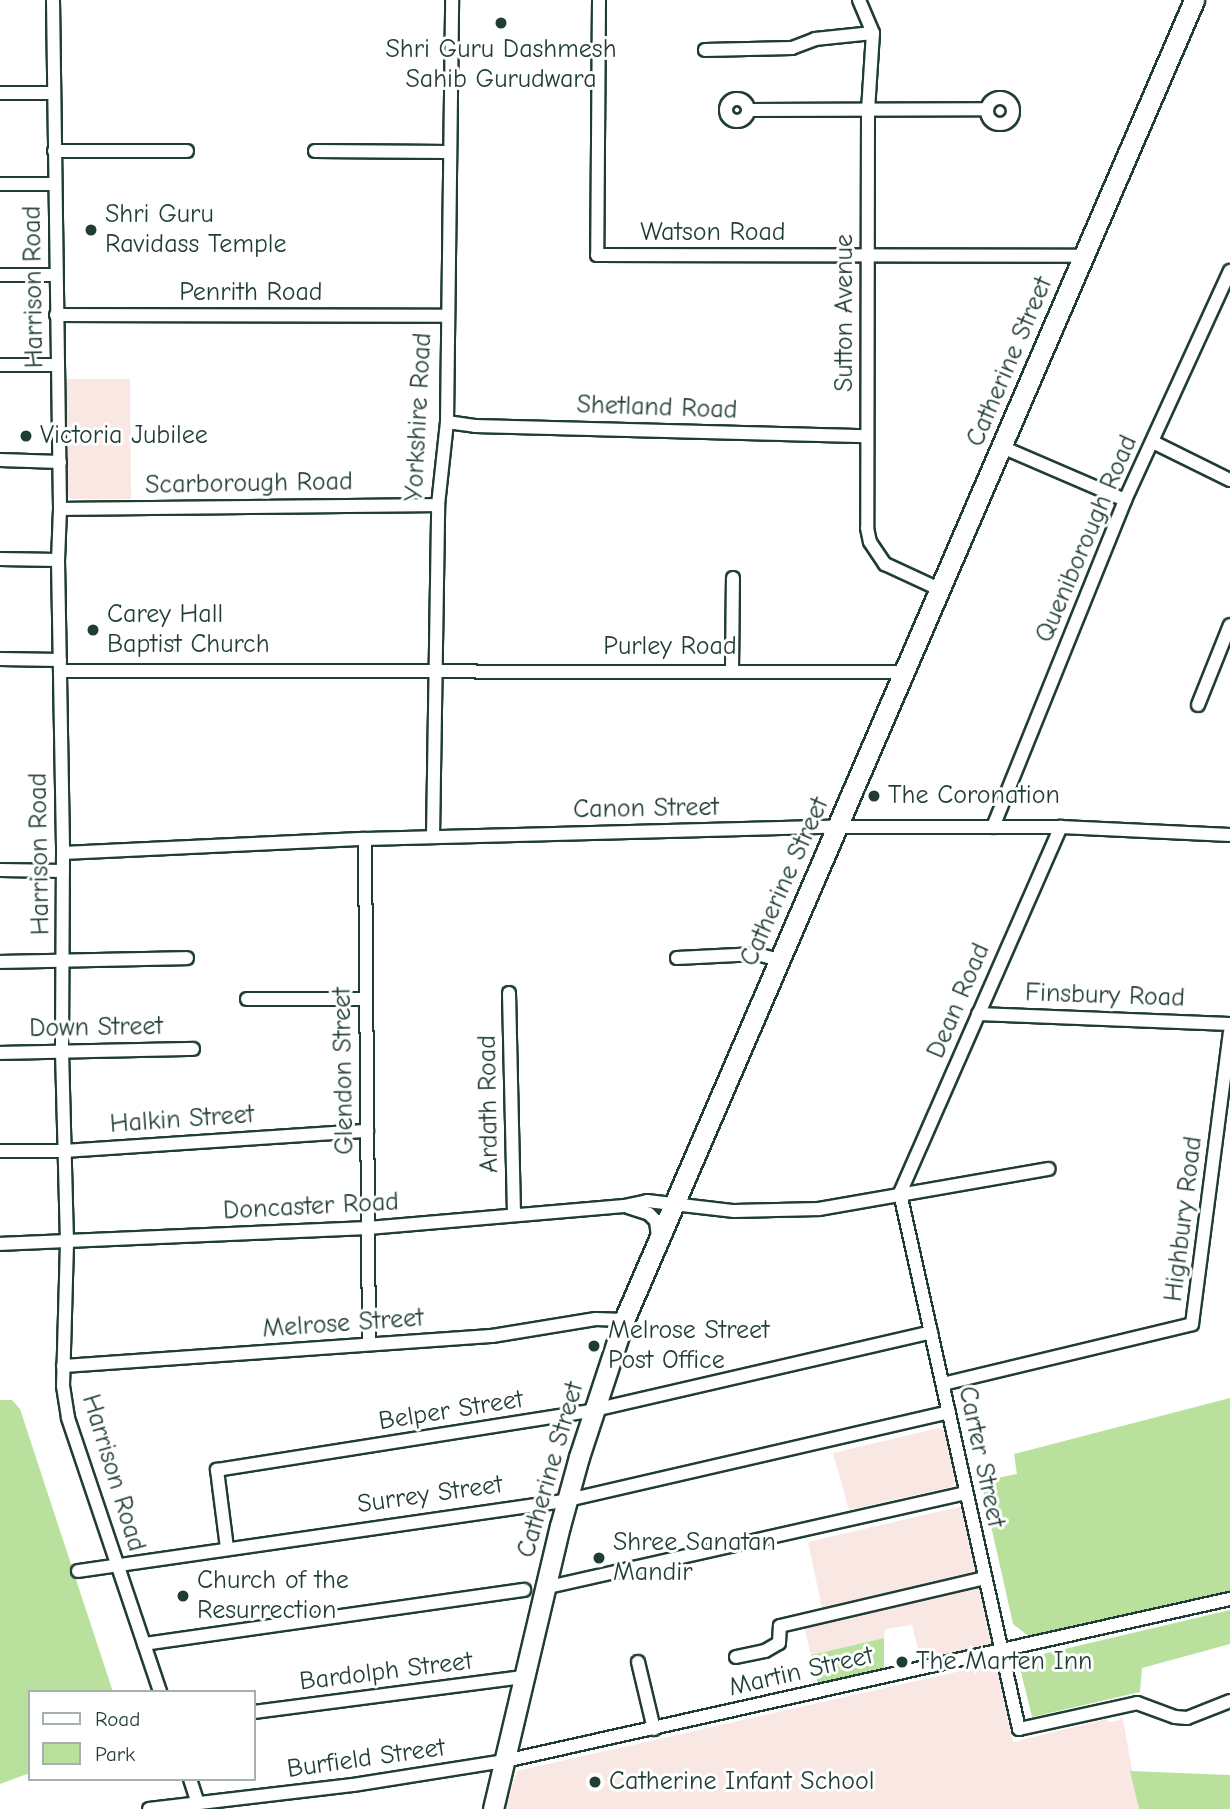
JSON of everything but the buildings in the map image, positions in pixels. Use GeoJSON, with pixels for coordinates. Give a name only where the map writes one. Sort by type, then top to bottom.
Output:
{"type":"FeatureCollection","features":[{"type":"Feature","properties":{"kind":"street","name":"Harrison Road"},"geometry":{"type":"LineString","coordinates":[[53,0],[60,461],[58,560],[64,961],[62,1051],[67,1243],[63,1366],[68,1419],[159,1690]]}},
{"type":"Feature","properties":{"kind":"street","name":"Yorkshire Road"},"geometry":{"type":"LineString","coordinates":[[433,837],[438,505],[447,422],[448,152],[452,0]]}},
{"type":"Feature","properties":{"kind":"street","name":"Watson Road"},"geometry":{"type":"LineString","coordinates":[[599,0],[597,255],[1083,256]]}},
{"type":"Feature","properties":{"kind":"street","name":"Sutton Avenue"},"geometry":{"type":"LineString","coordinates":[[859,0],[873,33],[868,111],[867,436],[870,542],[885,564],[939,589]]}},
{"type":"Feature","properties":{"kind":"street","name":"Catherine Street"},"geometry":{"type":"LineString","coordinates":[[493,1809],[544,1588],[594,1410],[624,1320],[1194,0]]}},
{"type":"Feature","properties":{"kind":"street"},"geometry":{"type":"LineString","coordinates":[[705,50],[792,48],[814,39],[873,33]]}},
{"type":"Feature","properties":{"kind":"street"},"geometry":{"type":"LineString","coordinates":[[0,93],[54,93]]}},
{"type":"Feature","properties":{"kind":"street"},"geometry":{"type":"LineString","coordinates":[[748,110],[987,109]]}},
{"type":"Feature","properties":{"kind":"street"},"geometry":{"type":"LineString","coordinates":[[54,151],[187,152]]}},
{"type":"Feature","properties":{"kind":"street"},"geometry":{"type":"LineString","coordinates":[[315,151],[448,152]]}},
{"type":"Feature","properties":{"kind":"street"},"geometry":{"type":"LineString","coordinates":[[0,184],[55,184]]}},
{"type":"Feature","properties":{"kind":"street","name":"Queniborough Road"},"geometry":{"type":"LineString","coordinates":[[993,827],[1125,500],[1230,271]]}},
{"type":"Feature","properties":{"kind":"street"},"geometry":{"type":"LineString","coordinates":[[0,275],[56,275]]}},
{"type":"Feature","properties":{"kind":"street","name":"Penrith Road"},"geometry":{"type":"LineString","coordinates":[[56,315],[447,316]]}},
{"type":"Feature","properties":{"kind":"street"},"geometry":{"type":"LineString","coordinates":[[0,365],[57,365]]}},
{"type":"Feature","properties":{"kind":"street","name":"Shetland Road"},"geometry":{"type":"LineString","coordinates":[[447,422],[488,426],[867,436]]}},
{"type":"Feature","properties":{"kind":"street"},"geometry":{"type":"LineString","coordinates":[[1153,442],[1230,480]]}},
{"type":"Feature","properties":{"kind":"street"},"geometry":{"type":"LineString","coordinates":[[1002,447],[1125,500]]}},
{"type":"Feature","properties":{"kind":"street"},"geometry":{"type":"LineString","coordinates":[[0,460],[60,461]]}},
{"type":"Feature","properties":{"kind":"street","name":"Scarborough Road"},"geometry":{"type":"LineString","coordinates":[[60,509],[438,505]]}},
{"type":"Feature","properties":{"kind":"street"},"geometry":{"type":"LineString","coordinates":[[0,559],[58,560]]}},
{"type":"Feature","properties":{"kind":"street"},"geometry":{"type":"LineString","coordinates":[[732,670],[733,578]]}},
{"type":"Feature","properties":{"kind":"street"},"geometry":{"type":"LineString","coordinates":[[1198,705],[1230,625]]}},
{"type":"Feature","properties":{"kind":"street","name":"Purley Road"},"geometry":{"type":"LineString","coordinates":[[0,659],[60,665],[904,672]]}},
{"type":"Feature","properties":{"kind":"street","name":"Canon Street"},"geometry":{"type":"LineString","coordinates":[[63,853],[365,839],[838,827],[1061,827],[1230,835]]}},
{"type":"Feature","properties":{"kind":"street","name":"Dean Road"},"geometry":{"type":"LineString","coordinates":[[900,1194],[1061,827]]}},
{"type":"Feature","properties":{"kind":"street","name":"Glendon Street"},"geometry":{"type":"LineString","coordinates":[[365,839],[369,1344]]}},
{"type":"Feature","properties":{"kind":"street"},"geometry":{"type":"LineString","coordinates":[[0,870],[63,871]]}},
{"type":"Feature","properties":{"kind":"street"},"geometry":{"type":"LineString","coordinates":[[677,958],[757,954],[779,960]]}},
{"type":"Feature","properties":{"kind":"street"},"geometry":{"type":"LineString","coordinates":[[0,962],[187,958]]}},
{"type":"Feature","properties":{"kind":"street","name":"Ardath Road"},"geometry":{"type":"LineString","coordinates":[[509,993],[514,1215]]}},
{"type":"Feature","properties":{"kind":"street"},"geometry":{"type":"LineString","coordinates":[[247,999],[365,999]]}},
{"type":"Feature","properties":{"kind":"street","name":"Finsbury Road"},"geometry":{"type":"LineString","coordinates":[[978,1014],[1230,1024]]}},
{"type":"Feature","properties":{"kind":"street","name":"Highbury Road"},"geometry":{"type":"LineString","coordinates":[[943,1384],[1192,1324],[1230,1032]]}},
{"type":"Feature","properties":{"kind":"street","name":"Down Street"},"geometry":{"type":"LineString","coordinates":[[0,1053],[193,1049]]}},
{"type":"Feature","properties":{"kind":"street","name":"Halkin Street"},"geometry":{"type":"LineString","coordinates":[[0,1152],[64,1151],[367,1130]]}},
{"type":"Feature","properties":{"kind":"street","name":"Doncaster Road"},"geometry":{"type":"LineString","coordinates":[[0,1244],[368,1228],[624,1206],[647,1201],[770,1212],[819,1209],[1049,1169]]}},
{"type":"Feature","properties":{"kind":"street","name":"Carter Street"},"geometry":{"type":"LineString","coordinates":[[900,1194],[1019,1729],[1137,1703],[1175,1717],[1187,1718],[1230,1701]]}},
{"type":"Feature","properties":{"kind":"street","name":"Doncaster Road"},"geometry":{"type":"LineString","coordinates":[[624,1206],[649,1214],[656,1221],[658,1237]]}},
{"type":"Feature","properties":{"kind":"street","name":"Melrose Street"},"geometry":{"type":"LineString","coordinates":[[63,1366],[492,1336],[596,1319],[624,1320]]}},
{"type":"Feature","properties":{"kind":"street","name":"Belper Street"},"geometry":{"type":"LineString","coordinates":[[227,1548],[217,1470],[594,1410],[930,1332]]}},
{"type":"Feature","properties":{"kind":"street","name":"Surrey Street"},"geometry":{"type":"LineString","coordinates":[[78,1571],[568,1500],[949,1412]]}},
{"type":"Feature","properties":{"kind":"street"},"geometry":{"type":"LineString","coordinates":[[544,1588],[966,1493]]}},
{"type":"Feature","properties":{"kind":"street"},"geometry":{"type":"LineString","coordinates":[[736,1657],[765,1651],[779,1643],[780,1626],[984,1578]]}},
{"type":"Feature","properties":{"kind":"street"},"geometry":{"type":"LineString","coordinates":[[145,1644],[524,1590]]}},
{"type":"Feature","properties":{"kind":"street","name":"Martin Street"},"geometry":{"type":"LineString","coordinates":[[505,1762],[1230,1599]]}},
{"type":"Feature","properties":{"kind":"street"},"geometry":{"type":"LineString","coordinates":[[638,1662],[653,1729]]}},
{"type":"Feature","properties":{"kind":"street","name":"Bardolph Street"},"geometry":{"type":"LineString","coordinates":[[256,1712],[525,1677]]}},
{"type":"Feature","properties":{"kind":"street","name":"Burfield Street"},"geometry":{"type":"LineString","coordinates":[[149,1809],[354,1785],[505,1762]]}},
{"type":"Feature","properties":{"kind":"street"},"geometry":{"type":"LineString","coordinates":[[191,1781],[198,1803]]}},
{"type":"Feature","properties":{"kind":"shaded area"},"geometry":{"type":"Polygon","coordinates":[[[65,379],[130,379],[131,499],[72,499],[67,496],[65,379]]]}},
{"type":"Feature","properties":{"kind":"shaded area"},"geometry":{"type":"Polygon","coordinates":[[[939,1428],[947,1432],[954,1458],[957,1480],[951,1487],[849,1510],[833,1453],[939,1428]]]}},
{"type":"Feature","properties":{"kind":"shaded area"},"geometry":{"type":"Polygon","coordinates":[[[963,1506],[980,1577],[823,1613],[808,1542],[963,1506]]]}},
{"type":"Feature","properties":{"kind":"shaded area"},"geometry":{"type":"Polygon","coordinates":[[[982,1581],[998,1646],[922,1665],[912,1625],[885,1629],[884,1638],[811,1655],[803,1622],[982,1581]]]}},
{"type":"Feature","properties":{"kind":"shaded area"},"geometry":{"type":"Polygon","coordinates":[[[996,1663],[1013,1742],[1107,1719],[1109,1722],[1120,1720],[1122,1714],[1139,1809],[505,1809],[517,1771],[996,1663]]]}},
{"type":"Feature","properties":{"kind":"green space"},"geometry":{"type":"Polygon","coordinates":[[[1230,1398],[1230,1591],[1031,1638],[1013,1624],[981,1481],[1017,1474],[1014,1454],[1230,1398]]]}},
{"type":"Feature","properties":{"kind":"green space"},"geometry":{"type":"Polygon","coordinates":[[[0,1400],[12,1400],[20,1409],[112,1690],[28,1690],[28,1774],[0,1784],[0,1400]]]}},
{"type":"Feature","properties":{"kind":"green space"},"geometry":{"type":"Polygon","coordinates":[[[1230,1610],[1230,1644],[1142,1668],[1140,1692],[1032,1717],[1018,1660],[1230,1610]]]}},
{"type":"Feature","properties":{"kind":"green space"},"geometry":{"type":"Polygon","coordinates":[[[884,1638],[884,1675],[819,1689],[811,1655],[884,1638]]]}},
{"type":"Feature","properties":{"kind":"green space"},"geometry":{"type":"Polygon","coordinates":[[[1130,1771],[1230,1775],[1230,1809],[1139,1809],[1130,1771]]]}},
{"type":"Feature","properties":{"kind":"place","name":"Shri Guru Dashmesh Sahib Gurudwara"},"geometry":{"type":"Point","coordinates":[501,23]}},
{"type":"Feature","properties":{"kind":"place","name":"Shri Guru Ravidass Temple"},"geometry":{"type":"Point","coordinates":[91,230]}},
{"type":"Feature","properties":{"kind":"place","name":"Victoria Jubilee"},"geometry":{"type":"Point","coordinates":[26,436]}},
{"type":"Feature","properties":{"kind":"place","name":"Carey Hall Baptist Church"},"geometry":{"type":"Point","coordinates":[93,630]}},
{"type":"Feature","properties":{"kind":"place","name":"The Coronation"},"geometry":{"type":"Point","coordinates":[874,796]}},
{"type":"Feature","properties":{"kind":"place","name":"Melrose Street Post Office"},"geometry":{"type":"Point","coordinates":[594,1346]}},
{"type":"Feature","properties":{"kind":"place","name":"Shree Sanatan Mandir"},"geometry":{"type":"Point","coordinates":[599,1558]}},
{"type":"Feature","properties":{"kind":"place","name":"Church of the Resurrection"},"geometry":{"type":"Point","coordinates":[183,1596]}},
{"type":"Feature","properties":{"kind":"place","name":"The Marten Inn"},"geometry":{"type":"Point","coordinates":[902,1662]}},
{"type":"Feature","properties":{"kind":"place","name":"Catherine Infant School"},"geometry":{"type":"Point","coordinates":[595,1782]}}]}
